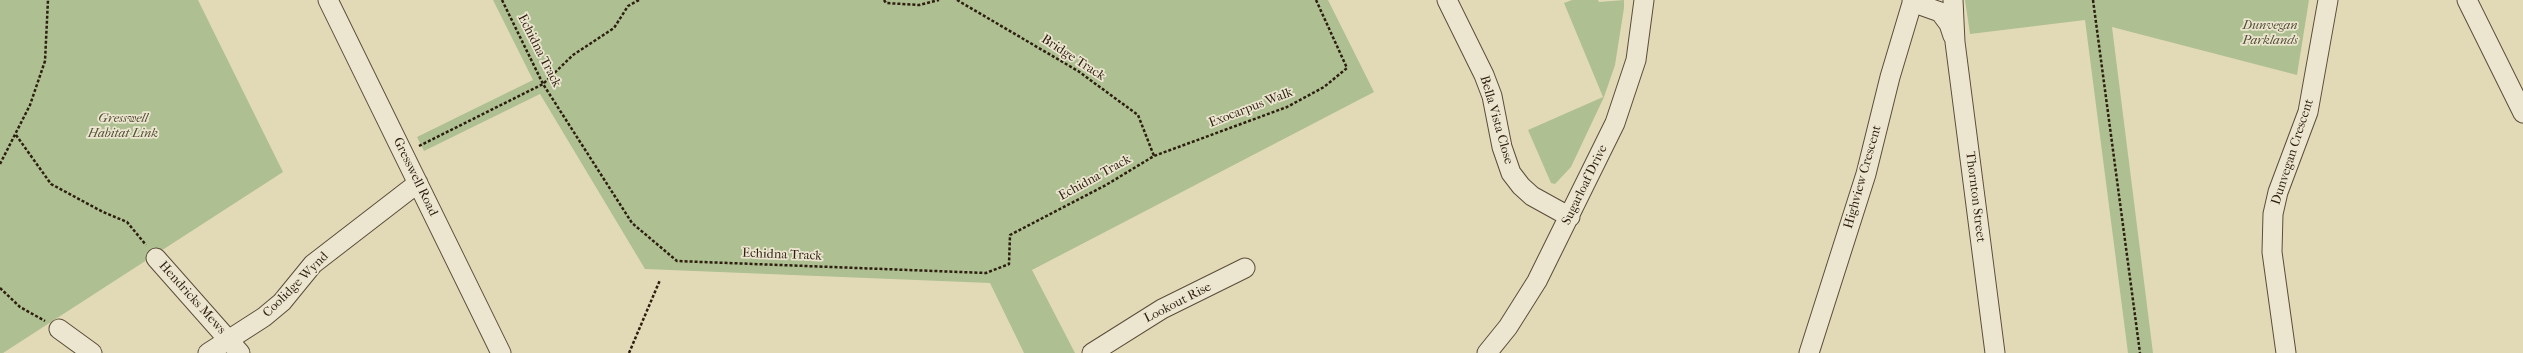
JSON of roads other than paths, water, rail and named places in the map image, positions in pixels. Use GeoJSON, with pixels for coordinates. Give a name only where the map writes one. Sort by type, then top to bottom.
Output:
{"type":"FeatureCollection","features":[{"type":"Feature","properties":{"kind":"street","name":"Gresswell Road"},"geometry":{"type":"LineString","coordinates":[[328,0],[501,353]]}},
{"type":"Feature","properties":{"kind":"street","name":"Bella Vista Close"},"geometry":{"type":"LineString","coordinates":[[1447,0],[1484,75],[1495,110],[1502,147],[1511,173],[1521,186],[1532,196],[1570,217]]}},
{"type":"Feature","properties":{"kind":"street","name":"Sugarloaf Drive"},"geometry":{"type":"LineString","coordinates":[[1487,353],[1524,304],[1570,217],[1623,104],[1636,60],[1644,0]]}},
{"type":"Feature","properties":{"kind":"street","name":"Thornton Street"},"geometry":{"type":"LineString","coordinates":[[1953,0],[1956,16],[1955,42],[1995,353]]}},
{"type":"Feature","properties":{"kind":"street","name":"Dunvegan Crescent"},"geometry":{"type":"LineString","coordinates":[[2286,353],[2272,252],[2273,214],[2278,192],[2308,112],[2328,0]]}},
{"type":"Feature","properties":{"kind":"street"},"geometry":{"type":"LineString","coordinates":[[2467,0],[2523,113]]}},
{"type":"Feature","properties":{"kind":"street","name":"Thornton Street"},"geometry":{"type":"LineString","coordinates":[[1913,1],[1940,12],[1949,24],[1955,42]]}},
{"type":"Feature","properties":{"kind":"street","name":"Highview Crescent"},"geometry":{"type":"LineString","coordinates":[[1808,353],[1866,174],[1890,77],[1913,1]]}},
{"type":"Feature","properties":{"kind":"street","name":"Coolidge Wynd"},"geometry":{"type":"LineString","coordinates":[[208,353],[264,317],[282,302],[314,264],[418,183]]}},
{"type":"Feature","properties":{"kind":"street","name":"Hendricks Mews"},"geometry":{"type":"LineString","coordinates":[[156,258],[240,353]]}},
{"type":"Feature","properties":{"kind":"street","name":"Lookout Rise"},"geometry":{"type":"LineString","coordinates":[[1092,353],[1162,309],[1245,268]]}},
{"type":"Feature","properties":{"kind":"street"},"geometry":{"type":"LineString","coordinates":[[59,329],[92,353]]}},
{"type":"Feature","properties":{"kind":"park label","name":"Dunvegan Parklands"},"geometry":{"type":"Point","coordinates":[2270,34]}},
{"type":"Feature","properties":{"kind":"park label","name":"Gresswell Habitat Link"},"geometry":{"type":"Point","coordinates":[123,126]}}]}
